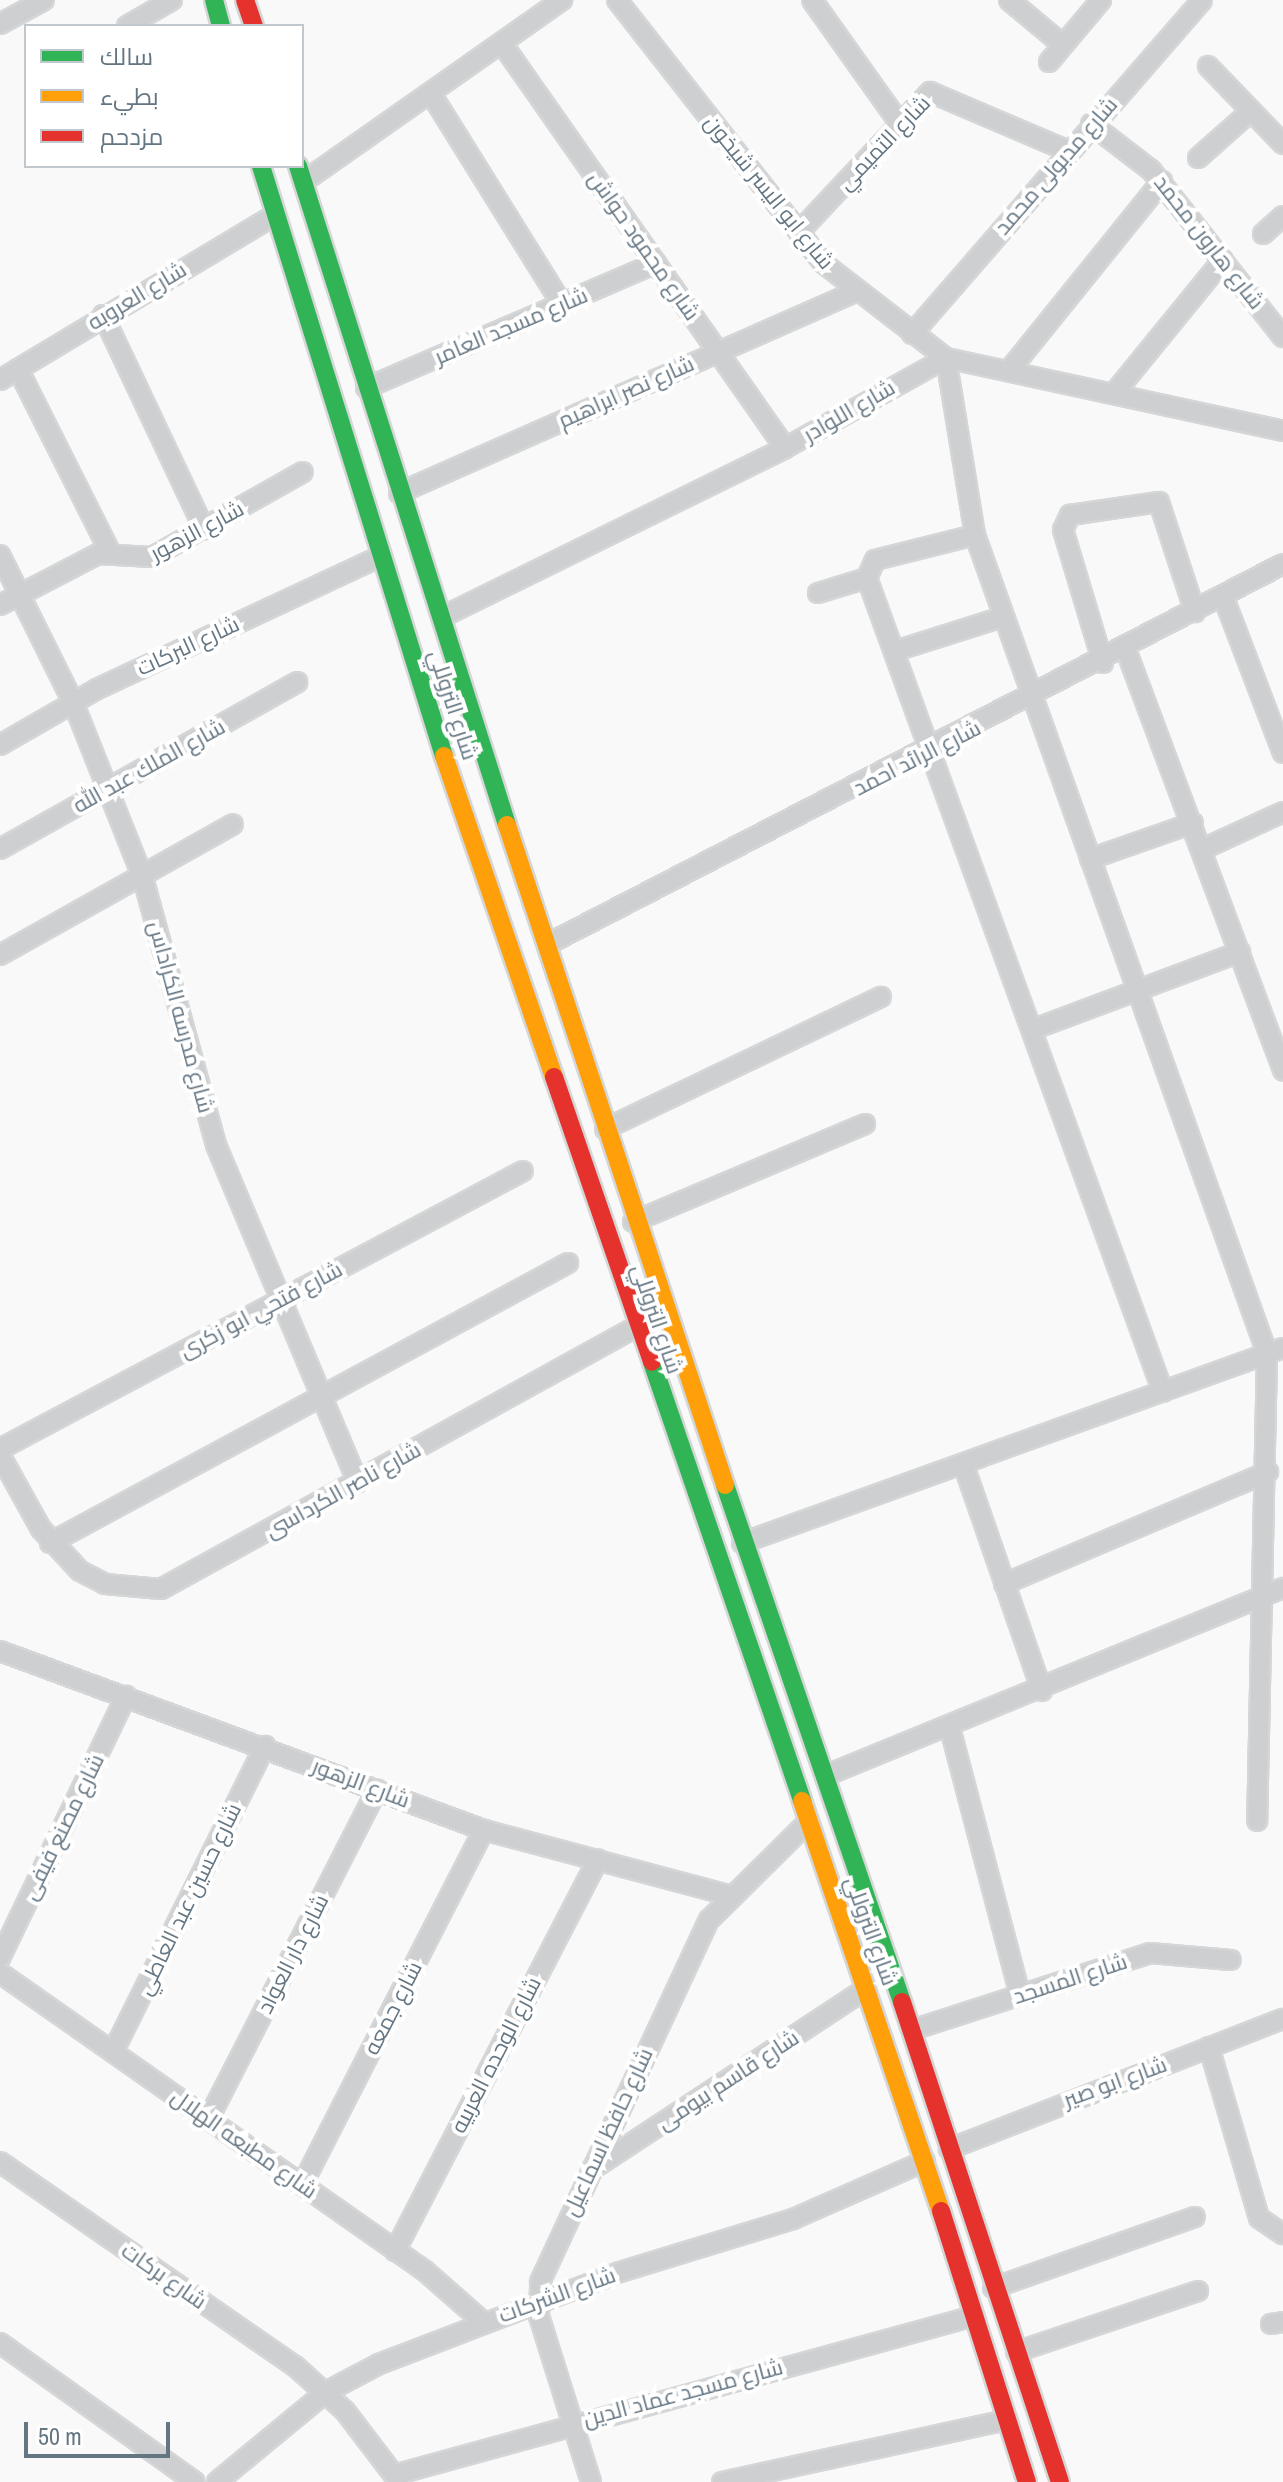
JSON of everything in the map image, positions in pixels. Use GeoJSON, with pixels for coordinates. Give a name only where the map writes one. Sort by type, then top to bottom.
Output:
{"type":"FeatureCollection","features":[{"type":"Feature","properties":{"kind":"street"},"geometry":{"type":"LineString","coordinates":[[0,24],[44,0]]}},
{"type":"Feature","properties":{"kind":"street"},"geometry":{"type":"LineString","coordinates":[[130,24],[172,0]]}},
{"type":"Feature","properties":{"kind":"street"},"geometry":{"type":"LineString","coordinates":[[214,0],[220,24]]}},
{"type":"Feature","properties":{"kind":"street"},"geometry":{"type":"LineString","coordinates":[[245,0],[253,24]]}},
{"type":"Feature","properties":{"kind":"street"},"geometry":{"type":"LineString","coordinates":[[300,174],[433,97],[562,0]]}},
{"type":"Feature","properties":{"kind":"street","name":"شارع ابو اليسر شيخون"},"geometry":{"type":"LineString","coordinates":[[617,0],[799,232],[854,292],[946,358]]}},
{"type":"Feature","properties":{"kind":"street"},"geometry":{"type":"LineString","coordinates":[[812,0],[900,124]]}},
{"type":"Feature","properties":{"kind":"street"},"geometry":{"type":"LineString","coordinates":[[1009,0],[1063,45]]}},
{"type":"Feature","properties":{"kind":"street"},"geometry":{"type":"LineString","coordinates":[[1049,62],[1101,0]]}},
{"type":"Feature","properties":{"kind":"street","name":"شارع مدبولى محمد"},"geometry":{"type":"LineString","coordinates":[[912,334],[1091,124],[1202,0]]}},
{"type":"Feature","properties":{"kind":"street","name":"شارع محمود حواش"},"geometry":{"type":"LineString","coordinates":[[503,45],[785,448]]}},
{"type":"Feature","properties":{"kind":"street"},"geometry":{"type":"LineString","coordinates":[[1208,66],[1283,144]]}},
{"type":"Feature","properties":{"kind":"street","name":"شارع التميمي"},"geometry":{"type":"LineString","coordinates":[[799,232],[935,91],[1068,151]]}},
{"type":"Feature","properties":{"kind":"street"},"geometry":{"type":"LineString","coordinates":[[433,97],[562,304]]}},
{"type":"Feature","properties":{"kind":"street"},"geometry":{"type":"LineString","coordinates":[[1198,158],[1251,111]]}},
{"type":"Feature","properties":{"kind":"street","name":"شارع هارون محمد"},"geometry":{"type":"LineString","coordinates":[[1091,124],[1162,181],[1283,337]]}},
{"type":"Feature","properties":{"kind":"street","name":"شارع التروللي"},"geometry":{"type":"LineString","coordinates":[[262,168],[440,744],[634,1328],[925,2161],[1027,2482]]}},
{"type":"Feature","properties":{"kind":"street","name":"شارع التروللي"},"geometry":{"type":"LineString","coordinates":[[300,174],[399,493],[548,944],[633,1222],[742,1543],[827,1775],[993,2288],[1060,2482]]}},
{"type":"Feature","properties":{"kind":"street"},"geometry":{"type":"LineString","coordinates":[[1012,367],[1162,181]]}},
{"type":"Feature","properties":{"kind":"street","name":"شارع العروبه"},"geometry":{"type":"LineString","coordinates":[[0,380],[103,315],[275,215]]}},
{"type":"Feature","properties":{"kind":"street"},"geometry":{"type":"LineString","coordinates":[[1263,234],[1283,216]]}},
{"type":"Feature","properties":{"kind":"street"},"geometry":{"type":"LineString","coordinates":[[1116,391],[1223,260]]}},
{"type":"Feature","properties":{"kind":"street","name":"شارع مسجد العامر"},"geometry":{"type":"LineString","coordinates":[[366,388],[656,263]]}},
{"type":"Feature","properties":{"kind":"street","name":"شارع نصر ابراهيم"},"geometry":{"type":"LineString","coordinates":[[399,493],[854,292]]}},
{"type":"Feature","properties":{"kind":"street"},"geometry":{"type":"LineString","coordinates":[[103,315],[204,529]]}},
{"type":"Feature","properties":{"kind":"street"},"geometry":{"type":"LineString","coordinates":[[1257,1821],[1261,1597],[1275,1350],[1136,991],[975,535],[946,358],[1012,367],[1281,429]]}},
{"type":"Feature","properties":{"kind":"street","name":"شارع اللوادر"},"geometry":{"type":"LineString","coordinates":[[442,617],[785,448],[946,358]]}},
{"type":"Feature","properties":{"kind":"street"},"geometry":{"type":"LineString","coordinates":[[18,369],[111,554]]}},
{"type":"Feature","properties":{"kind":"street","name":"شارع الزهور"},"geometry":{"type":"LineString","coordinates":[[0,605],[93,556],[152,557],[303,472]]}},
{"type":"Feature","properties":{"kind":"street"},"geometry":{"type":"LineString","coordinates":[[1103,663],[1063,530],[1070,515],[1159,502],[1195,612]]}},
{"type":"Feature","properties":{"kind":"street"},"geometry":{"type":"LineString","coordinates":[[975,535],[875,560],[867,578],[1034,1029],[1163,1392]]}},
{"type":"Feature","properties":{"kind":"street","name":"شارع مدرسه الكراداس"},"geometry":{"type":"LineString","coordinates":[[0,555],[73,702],[143,878],[216,1145],[358,1482]]}},
{"type":"Feature","properties":{"kind":"street","name":"شارع البركات"},"geometry":{"type":"LineString","coordinates":[[0,745],[73,702],[381,556]]}},
{"type":"Feature","properties":{"kind":"street","name":"شارع الرائد احمد"},"geometry":{"type":"LineString","coordinates":[[548,944],[1034,699],[1283,564]]}},
{"type":"Feature","properties":{"kind":"street"},"geometry":{"type":"LineString","coordinates":[[818,593],[867,578]]}},
{"type":"Feature","properties":{"kind":"street"},"geometry":{"type":"LineString","coordinates":[[1223,596],[1283,753]]}},
{"type":"Feature","properties":{"kind":"street"},"geometry":{"type":"LineString","coordinates":[[895,651],[1003,617]]}},
{"type":"Feature","properties":{"kind":"street"},"geometry":{"type":"LineString","coordinates":[[1126,650],[1240,952],[1278,1042],[1283,1071]]}},
{"type":"Feature","properties":{"kind":"street","name":"شارع الملك عبد الله"},"geometry":{"type":"LineString","coordinates":[[0,849],[297,682]]}},
{"type":"Feature","properties":{"kind":"street"},"geometry":{"type":"LineString","coordinates":[[440,744],[479,730]]}},
{"type":"Feature","properties":{"kind":"street"},"geometry":{"type":"LineString","coordinates":[[1203,849],[1283,812]]}},
{"type":"Feature","properties":{"kind":"street"},"geometry":{"type":"LineString","coordinates":[[1090,859],[1193,823]]}},
{"type":"Feature","properties":{"kind":"street"},"geometry":{"type":"LineString","coordinates":[[0,955],[143,878],[233,824]]}},
{"type":"Feature","properties":{"kind":"street"},"geometry":{"type":"LineString","coordinates":[[1034,1029],[1240,952]]}},
{"type":"Feature","properties":{"kind":"street"},"geometry":{"type":"LineString","coordinates":[[605,1129],[881,997]]}},
{"type":"Feature","properties":{"kind":"street"},"geometry":{"type":"LineString","coordinates":[[633,1222],[865,1124]]}},
{"type":"Feature","properties":{"kind":"street","name":"شارع فتحي ابو زكرى"},"geometry":{"type":"LineString","coordinates":[[0,1449],[523,1171]]}},
{"type":"Feature","properties":{"kind":"street"},"geometry":{"type":"LineString","coordinates":[[0,1455],[50,1543],[324,1401],[568,1263]]}},
{"type":"Feature","properties":{"kind":"street","name":"شارع ناصر الكرداسى"},"geometry":{"type":"LineString","coordinates":[[50,1543],[105,1584],[161,1589],[634,1328]]}},
{"type":"Feature","properties":{"kind":"street"},"geometry":{"type":"LineString","coordinates":[[742,1543],[964,1466],[1275,1350]]}},
{"type":"Feature","properties":{"kind":"street"},"geometry":{"type":"LineString","coordinates":[[964,1466],[1042,1691]]}},
{"type":"Feature","properties":{"kind":"street"},"geometry":{"type":"LineString","coordinates":[[1004,1584],[1268,1472]]}},
{"type":"Feature","properties":{"kind":"street"},"geometry":{"type":"LineString","coordinates":[[827,1775],[1042,1691],[1283,1588]]}},
{"type":"Feature","properties":{"kind":"street","name":"شارع الزهور"},"geometry":{"type":"LineString","coordinates":[[0,1651],[265,1746],[484,1830],[728,1895]]}},
{"type":"Feature","properties":{"kind":"street","name":"شارع مصنع فيفى"},"geometry":{"type":"LineString","coordinates":[[0,1958],[126,1696]]}},
{"type":"Feature","properties":{"kind":"street"},"geometry":{"type":"LineString","coordinates":[[950,1728],[1020,1994]]}},
{"type":"Feature","properties":{"kind":"street","name":"شارع حسين عبد العاطي"},"geometry":{"type":"LineString","coordinates":[[113,2052],[265,1746]]}},
{"type":"Feature","properties":{"kind":"street","name":"شارع دار العواد"},"geometry":{"type":"LineString","coordinates":[[209,2118],[377,1789]]}},
{"type":"Feature","properties":{"kind":"street","name":"شارع حافظ اسماعيل"},"geometry":{"type":"LineString","coordinates":[[537,2302],[590,2171],[694,1946],[728,1895],[807,1823]]}},
{"type":"Feature","properties":{"kind":"street","name":"شارع جمعه"},"geometry":{"type":"LineString","coordinates":[[302,2185],[484,1830]]}},
{"type":"Feature","properties":{"kind":"street","name":"شارع الوحده العربيه"},"geometry":{"type":"LineString","coordinates":[[395,2251],[598,1860]]}},
{"type":"Feature","properties":{"kind":"street","name":"شارع المسجد"},"geometry":{"type":"LineString","coordinates":[[912,2030],[1150,1953],[1231,1960]]}},
{"type":"Feature","properties":{"kind":"street","name":"شارع مطبعه الهلال"},"geometry":{"type":"LineString","coordinates":[[0,1973],[395,2251],[483,2322]]}},
{"type":"Feature","properties":{"kind":"street","name":"شارع قاسم بيومى"},"geometry":{"type":"LineString","coordinates":[[590,2171],[866,1989]]}},
{"type":"Feature","properties":{"kind":"street","name":"شارع ابو صير"},"geometry":{"type":"LineString","coordinates":[[949,2149],[1283,2019]]}},
{"type":"Feature","properties":{"kind":"street"},"geometry":{"type":"LineString","coordinates":[[1209,2047],[1259,2218],[1283,2234]]}},
{"type":"Feature","properties":{"kind":"street","name":"شارع الشركات"},"geometry":{"type":"LineString","coordinates":[[217,2482],[326,2392],[483,2322],[793,2219],[925,2161]]}},
{"type":"Feature","properties":{"kind":"street","name":"شارع بركات"},"geometry":{"type":"LineString","coordinates":[[0,2162],[326,2392],[396,2478]]}},
{"type":"Feature","properties":{"kind":"street"},"geometry":{"type":"LineString","coordinates":[[993,2288],[1195,2217]]}},
{"type":"Feature","properties":{"kind":"street"},"geometry":{"type":"LineString","coordinates":[[1016,2352],[1198,2291]]}},
{"type":"Feature","properties":{"kind":"street"},"geometry":{"type":"LineString","coordinates":[[537,2302],[591,2482]]}},
{"type":"Feature","properties":{"kind":"street","name":"شارع مسجد عماد الدين"},"geometry":{"type":"LineString","coordinates":[[396,2478],[573,2423],[974,2316]]}},
{"type":"Feature","properties":{"kind":"street"},"geometry":{"type":"LineString","coordinates":[[0,2343],[195,2482]]}},
{"type":"Feature","properties":{"kind":"street"},"geometry":{"type":"LineString","coordinates":[[722,2482],[1006,2420]]}},
{"type":"Feature","properties":{"kind":"traffic: fast"},"geometry":{"type":"LineString","coordinates":[[214,0],[220,24]]}},
{"type":"Feature","properties":{"kind":"traffic: fast"},"geometry":{"type":"LineString","coordinates":[[262,168],[444,756]]}},
{"type":"Feature","properties":{"kind":"traffic: fast"},"geometry":{"type":"LineString","coordinates":[[299,168],[507,825]]}},
{"type":"Feature","properties":{"kind":"traffic: fast"},"geometry":{"type":"LineString","coordinates":[[652,1362],[802,1801]]}},
{"type":"Feature","properties":{"kind":"traffic: fast"},"geometry":{"type":"LineString","coordinates":[[725,1485],[902,2002]]}},
{"type":"Feature","properties":{"kind":"traffic: slow"},"geometry":{"type":"LineString","coordinates":[[444,756],[554,1077]]}},
{"type":"Feature","properties":{"kind":"traffic: slow"},"geometry":{"type":"LineString","coordinates":[[507,825],[725,1485]]}},
{"type":"Feature","properties":{"kind":"traffic: slow"},"geometry":{"type":"LineString","coordinates":[[802,1801],[941,2211]]}},
{"type":"Feature","properties":{"kind":"traffic: jam"},"geometry":{"type":"LineString","coordinates":[[245,0],[253,24]]}},
{"type":"Feature","properties":{"kind":"traffic: jam"},"geometry":{"type":"LineString","coordinates":[[554,1077],[652,1362]]}},
{"type":"Feature","properties":{"kind":"traffic: jam"},"geometry":{"type":"LineString","coordinates":[[902,2002],[1060,2482]]}},
{"type":"Feature","properties":{"kind":"traffic: jam"},"geometry":{"type":"LineString","coordinates":[[941,2211],[1027,2482]]}}]}
